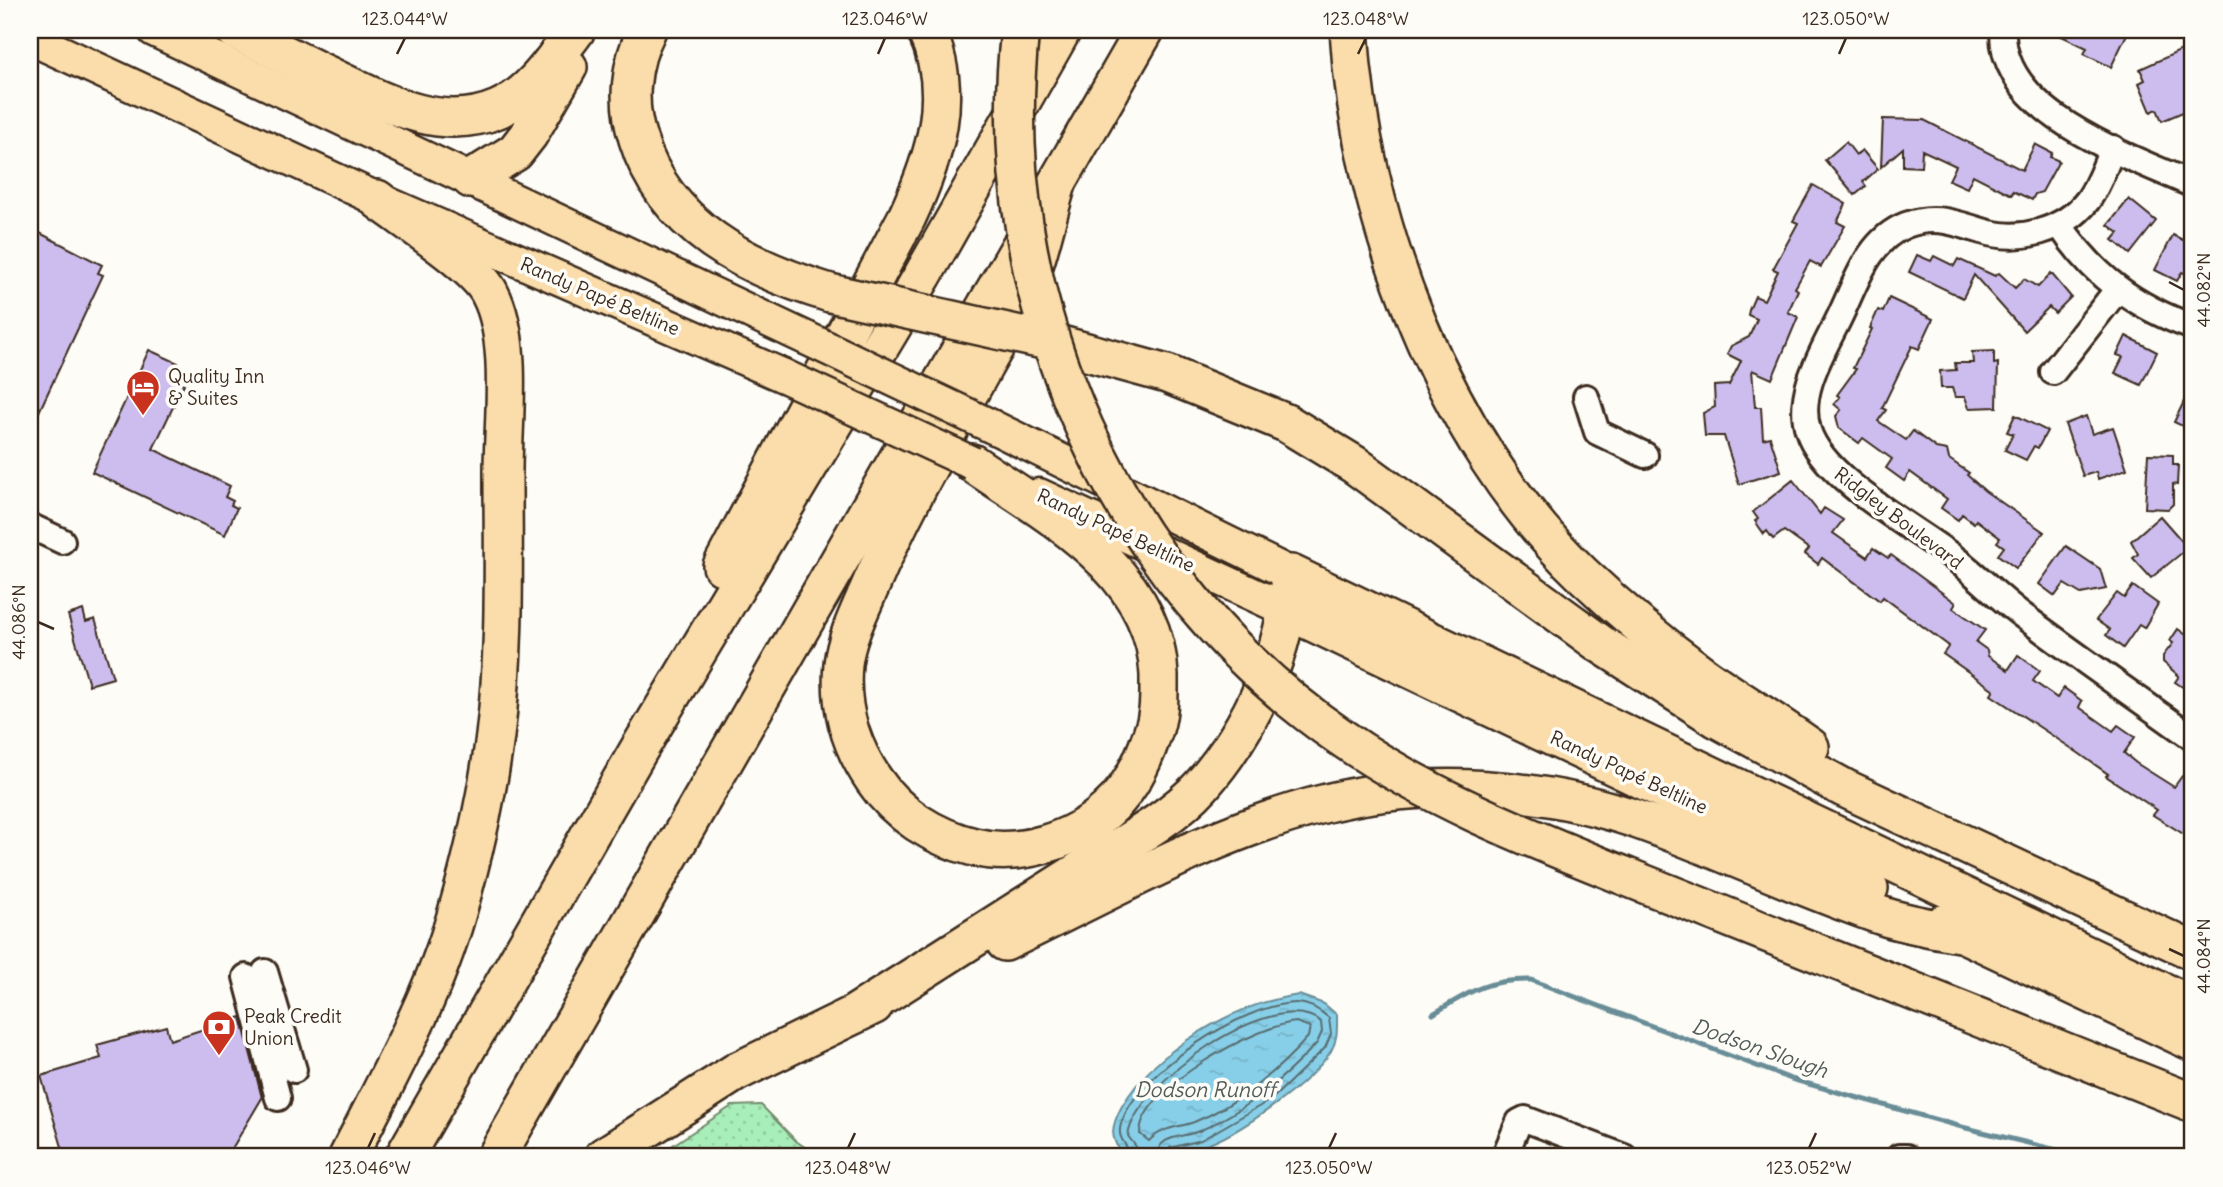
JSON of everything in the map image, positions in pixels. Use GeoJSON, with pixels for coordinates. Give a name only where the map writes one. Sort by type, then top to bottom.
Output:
{"type":"FeatureCollection","features":[{"type":"Feature","properties":{"kind":"highway"},"geometry":{"type":"LineString","coordinates":[[234,30],[395,107],[441,117],[468,117],[497,110],[517,97],[537,80],[576,30]]}},
{"type":"Feature","properties":{"kind":"highway"},"geometry":{"type":"LineString","coordinates":[[471,179],[514,152],[529,134],[589,30]]}},
{"type":"Feature","properties":{"kind":"highway"},"geometry":{"type":"LineString","coordinates":[[647,30],[635,60],[631,98],[637,137],[658,186],[686,219],[743,259],[792,282],[830,293],[1042,340],[1177,378],[1286,423],[1386,486],[1600,643],[1676,694],[1800,765],[2193,951]]}},
{"type":"Feature","properties":{"kind":"highway"},"geometry":{"type":"LineString","coordinates":[[638,751],[672,660],[907,217],[928,169],[939,128],[941,85],[936,54],[926,30]]}},
{"type":"Feature","properties":{"kind":"highway"},"geometry":{"type":"LineString","coordinates":[[1020,30],[1015,119],[1019,184],[1032,274],[1060,369],[1088,437],[1119,497],[1155,553],[1195,604],[1259,673],[1343,739],[1450,801],[1509,829],[2193,1103]]}},
{"type":"Feature","properties":{"kind":"highway"},"geometry":{"type":"LineString","coordinates":[[404,1157],[638,751],[923,275],[1062,30]]}},
{"type":"Feature","properties":{"kind":"highway"},"geometry":{"type":"LineString","coordinates":[[496,1157],[1145,30]]}},
{"type":"Feature","properties":{"kind":"highway"},"geometry":{"type":"LineString","coordinates":[[1349,30],[1356,111],[1374,196],[1410,306],[1432,356],[1493,466],[1540,530],[1624,612],[1704,676],[1906,815]]}},
{"type":"Feature","properties":{"kind":"highway"},"geometry":{"type":"LineString","coordinates":[[972,463],[1067,528],[1113,568],[1141,607],[1158,653],[1160,713],[1142,765],[1110,809],[1084,828],[1057,841],[1010,850],[984,849],[957,843],[905,815],[880,789],[861,762],[845,722],[843,661],[877,570],[1026,290],[1056,184]]}},
{"type":"Feature","properties":{"kind":"highway"},"geometry":{"type":"LineString","coordinates":[[348,1157],[426,999],[456,919],[480,822],[495,735],[501,641],[504,358],[498,311],[489,291],[471,272],[377,199]]}},
{"type":"Feature","properties":{"kind":"highway"},"geometry":{"type":"LineString","coordinates":[[853,1015],[1154,824],[1201,786],[1234,740],[1279,649],[1289,611],[1291,574]]}},
{"type":"Feature","properties":{"kind":"highway","name":"Randy Papé Beltline"},"geometry":{"type":"LineString","coordinates":[[1291,574],[2193,1006]]}},
{"type":"Feature","properties":{"kind":"highway","name":"Randy Papé Beltline"},"geometry":{"type":"LineString","coordinates":[[1289,611],[2193,1042]]}},
{"type":"Feature","properties":{"kind":"highway"},"geometry":{"type":"LineString","coordinates":[[603,1157],[752,1065],[1220,839],[1320,805],[1396,791],[1485,790],[1568,800],[1645,822],[1885,917],[1965,934]]}},
{"type":"Feature","properties":{"kind":"main road","name":"Randy Papé Beltline"},"geometry":{"type":"LineString","coordinates":[[153,30],[993,427],[1291,574]]}},
{"type":"Feature","properties":{"kind":"main road","name":"Randy Papé Beltline"},"geometry":{"type":"LineString","coordinates":[[30,38],[377,199],[784,376],[1289,611]]}},
{"type":"Feature","properties":{"kind":"street"},"geometry":{"type":"LineString","coordinates":[[2003,30],[2006,54],[2016,77],[2033,99],[2057,117],[2113,148],[2193,185]]}},
{"type":"Feature","properties":{"kind":"street","name":"Ridgley Boulevard"},"geometry":{"type":"LineString","coordinates":[[2113,148],[2088,199],[2059,224],[2033,233],[2008,236],[1983,232],[1956,221],[1929,219],[1907,225],[1888,235],[1864,264],[1811,378],[1805,401],[1807,428],[1817,451],[1834,471],[1955,558],[2020,614],[2193,738]]}},
{"type":"Feature","properties":{"kind":"street"},"geometry":{"type":"LineString","coordinates":[[2059,224],[2078,251],[2117,290],[2150,310],[2193,327]]}},
{"type":"Feature","properties":{"kind":"street"},"geometry":{"type":"LineString","coordinates":[[2053,372],[2117,290]]}},
{"type":"Feature","properties":{"kind":"street"},"geometry":{"type":"LineString","coordinates":[[1586,397],[1597,432],[1645,455]]}},
{"type":"Feature","properties":{"kind":"street"},"geometry":{"type":"LineString","coordinates":[[30,526],[62,541]]}},
{"type":"Feature","properties":{"kind":"street"},"geometry":{"type":"LineString","coordinates":[[259,973],[290,1077],[259,973]]}},
{"type":"Feature","properties":{"kind":"street"},"geometry":{"type":"LineString","coordinates":[[1504,1157],[1519,1122],[1525,1119],[1624,1157]]}},
{"type":"Feature","properties":{"kind":"street"},"geometry":{"type":"LineString","coordinates":[[1899,1157],[1906,1157]]}},
{"type":"Feature","properties":{"kind":"green space"},"geometry":{"type":"Polygon","coordinates":[[[761,1105],[796,1141],[819,1157],[655,1157],[732,1106],[761,1105]]]}},
{"type":"Feature","properties":{"kind":"water","name":"Dodson Runoff"},"geometry":{"type":"Polygon","coordinates":[[[1299,995],[1324,1004],[1337,1015],[1337,1033],[1331,1051],[1321,1064],[1290,1093],[1234,1132],[1201,1147],[1145,1157],[1126,1157],[1120,1151],[1113,1133],[1115,1120],[1136,1085],[1155,1066],[1199,1032],[1224,1019],[1274,1000],[1299,995]]]}},
{"type":"Feature","properties":{"kind":"building"},"geometry":{"type":"Polygon","coordinates":[[[2049,30],[2129,30],[2111,67],[2084,54],[2087,48],[2049,30]]]}},
{"type":"Feature","properties":{"kind":"building"},"geometry":{"type":"Polygon","coordinates":[[[2184,49],[2193,70],[2193,75],[2187,78],[2193,91],[2193,97],[2186,100],[2190,109],[2162,121],[2157,109],[2151,112],[2139,83],[2145,80],[2140,69],[2184,49]]]}},
{"type":"Feature","properties":{"kind":"building"},"geometry":{"type":"Polygon","coordinates":[[[1883,119],[1924,120],[2022,170],[2035,144],[2052,153],[2050,157],[2059,161],[2042,192],[2035,194],[2032,200],[2013,191],[2012,195],[1973,175],[1967,188],[1949,180],[1956,166],[1922,150],[1921,167],[1903,166],[1903,148],[1881,167],[1883,119]]]}},
{"type":"Feature","properties":{"kind":"building"},"geometry":{"type":"Polygon","coordinates":[[[1846,142],[1856,155],[1862,150],[1878,169],[1863,182],[1866,186],[1855,195],[1825,160],[1846,142]]]}},
{"type":"Feature","properties":{"kind":"building"},"geometry":{"type":"Polygon","coordinates":[[[1813,185],[1846,204],[1837,222],[1845,226],[1821,267],[1810,261],[1795,288],[1798,290],[1788,312],[1798,317],[1772,379],[1752,370],[1755,407],[1761,407],[1763,439],[1770,437],[1781,471],[1739,484],[1724,436],[1705,436],[1703,413],[1715,407],[1714,386],[1729,385],[1741,361],[1727,354],[1731,346],[1749,337],[1757,319],[1748,315],[1749,310],[1755,296],[1764,300],[1778,271],[1773,269],[1798,223],[1793,221],[1813,185]]]}},
{"type":"Feature","properties":{"kind":"building"},"geometry":{"type":"Polygon","coordinates":[[[2129,199],[2156,221],[2130,254],[2113,240],[2119,233],[2108,225],[2129,199]]]}},
{"type":"Feature","properties":{"kind":"building"},"geometry":{"type":"Polygon","coordinates":[[[30,228],[102,265],[98,273],[103,275],[30,431],[30,306],[36,293],[30,290],[30,228]]]}},
{"type":"Feature","properties":{"kind":"building"},"geometry":{"type":"Polygon","coordinates":[[[2173,235],[2193,245],[2193,277],[2182,272],[2177,281],[2155,270],[2173,235]]]}},
{"type":"Feature","properties":{"kind":"building"},"geometry":{"type":"Polygon","coordinates":[[[1917,255],[1931,261],[1934,256],[1954,266],[1958,259],[1995,276],[1999,273],[2015,288],[2024,279],[2038,287],[2051,273],[2071,297],[2055,313],[2049,307],[2024,331],[1974,275],[1963,298],[1909,272],[1917,255]]]}},
{"type":"Feature","properties":{"kind":"building"},"geometry":{"type":"Polygon","coordinates":[[[1889,298],[1933,319],[1919,349],[1912,346],[1882,408],[1886,410],[1878,421],[1906,440],[1913,431],[1936,448],[1947,450],[1949,459],[1969,473],[1967,475],[1985,491],[2044,532],[2016,568],[1998,555],[2004,547],[1997,542],[2000,538],[1976,520],[1974,523],[1962,514],[1958,520],[1941,508],[1947,499],[1910,472],[1904,481],[1886,468],[1892,459],[1863,438],[1859,443],[1839,428],[1836,416],[1841,410],[1834,404],[1840,397],[1837,395],[1856,369],[1853,368],[1878,310],[1883,312],[1889,298]]]}},
{"type":"Feature","properties":{"kind":"building"},"geometry":{"type":"Polygon","coordinates":[[[2126,336],[2157,352],[2141,385],[2115,373],[2123,357],[2117,355],[2126,336]]]}},
{"type":"Feature","properties":{"kind":"building","name":"Quality Inn & Suites"},"geometry":{"type":"Polygon","coordinates":[[[149,350],[178,363],[170,378],[184,384],[153,449],[230,486],[225,497],[233,501],[231,505],[237,508],[225,535],[92,472],[149,350]]]}},
{"type":"Feature","properties":{"kind":"building"},"geometry":{"type":"Polygon","coordinates":[[[1994,351],[1994,364],[1998,363],[1997,407],[1969,408],[1965,397],[1955,397],[1952,388],[1941,388],[1940,371],[1956,370],[1955,363],[1973,363],[1972,352],[1994,351]]]}},
{"type":"Feature","properties":{"kind":"building"},"geometry":{"type":"Polygon","coordinates":[[[2193,383],[2193,431],[2174,422],[2193,383]]]}},
{"type":"Feature","properties":{"kind":"building"},"geometry":{"type":"Polygon","coordinates":[[[2015,415],[2047,431],[2038,448],[2034,446],[2026,460],[2005,450],[2013,434],[2007,432],[2015,415]]]}},
{"type":"Feature","properties":{"kind":"building"},"geometry":{"type":"Polygon","coordinates":[[[2086,416],[2092,434],[2113,427],[2127,469],[2098,479],[2096,472],[2083,476],[2065,424],[2086,416]]]}},
{"type":"Feature","properties":{"kind":"building"},"geometry":{"type":"Polygon","coordinates":[[[2148,454],[2173,455],[2173,465],[2178,465],[2177,485],[2173,484],[2173,504],[2168,509],[2145,508],[2148,454]]]}},
{"type":"Feature","properties":{"kind":"building"},"geometry":{"type":"Polygon","coordinates":[[[1793,480],[1820,514],[1824,508],[1843,520],[1833,533],[1867,557],[1873,548],[1888,558],[1891,555],[1956,603],[1953,608],[1985,630],[1976,642],[1987,650],[1988,656],[2008,670],[2018,655],[2040,671],[2033,681],[2057,698],[2064,688],[2082,701],[2079,707],[2113,731],[2118,725],[2135,737],[2124,753],[2136,763],[2174,787],[2182,776],[2193,783],[2193,840],[2153,815],[2157,810],[2106,776],[2108,774],[1991,695],[1994,690],[1943,654],[1949,646],[1883,597],[1880,601],[1822,558],[1818,564],[1805,554],[1809,549],[1784,531],[1773,539],[1767,531],[1764,534],[1755,521],[1758,519],[1753,512],[1793,480]]]}},
{"type":"Feature","properties":{"kind":"building"},"geometry":{"type":"Polygon","coordinates":[[[2160,516],[2188,548],[2151,578],[2133,558],[2138,554],[2131,541],[2160,516]]]}},
{"type":"Feature","properties":{"kind":"building"},"geometry":{"type":"Polygon","coordinates":[[[2066,546],[2100,569],[2106,589],[2081,594],[2064,584],[2055,596],[2039,584],[2066,546]]]}},
{"type":"Feature","properties":{"kind":"building"},"geometry":{"type":"Polygon","coordinates":[[[2133,586],[2158,604],[2144,628],[2139,625],[2123,648],[2106,635],[2110,630],[2096,620],[2117,593],[2124,598],[2133,586]]]}},
{"type":"Feature","properties":{"kind":"building"},"geometry":{"type":"Polygon","coordinates":[[[83,610],[86,622],[95,619],[113,678],[89,685],[68,615],[83,610]]]}},
{"type":"Feature","properties":{"kind":"building"},"geometry":{"type":"Polygon","coordinates":[[[2178,629],[2193,640],[2193,694],[2175,682],[2179,676],[2163,662],[2163,656],[2173,643],[2170,641],[2178,629]]]}},
{"type":"Feature","properties":{"kind":"building"},"geometry":{"type":"Polygon","coordinates":[[[241,1017],[262,1098],[227,1157],[65,1157],[41,1076],[101,1058],[97,1045],[166,1026],[170,1040],[241,1017]]]}},
{"type":"Feature","properties":{"kind":"waterway","name":"Dodson Slough"},"geometry":{"type":"LineString","coordinates":[[1433,1014],[1479,988],[1502,982],[1531,980],[1791,1079],[1962,1127],[2086,1157]]}},
{"type":"Feature","properties":{"kind":"place","name":"Quality Inn & Suites"},"geometry":{"type":"Point","coordinates":[143,417]}},
{"type":"Feature","properties":{"kind":"place","name":"Peak Credit Union"},"geometry":{"type":"Point","coordinates":[219,1057]}}]}
